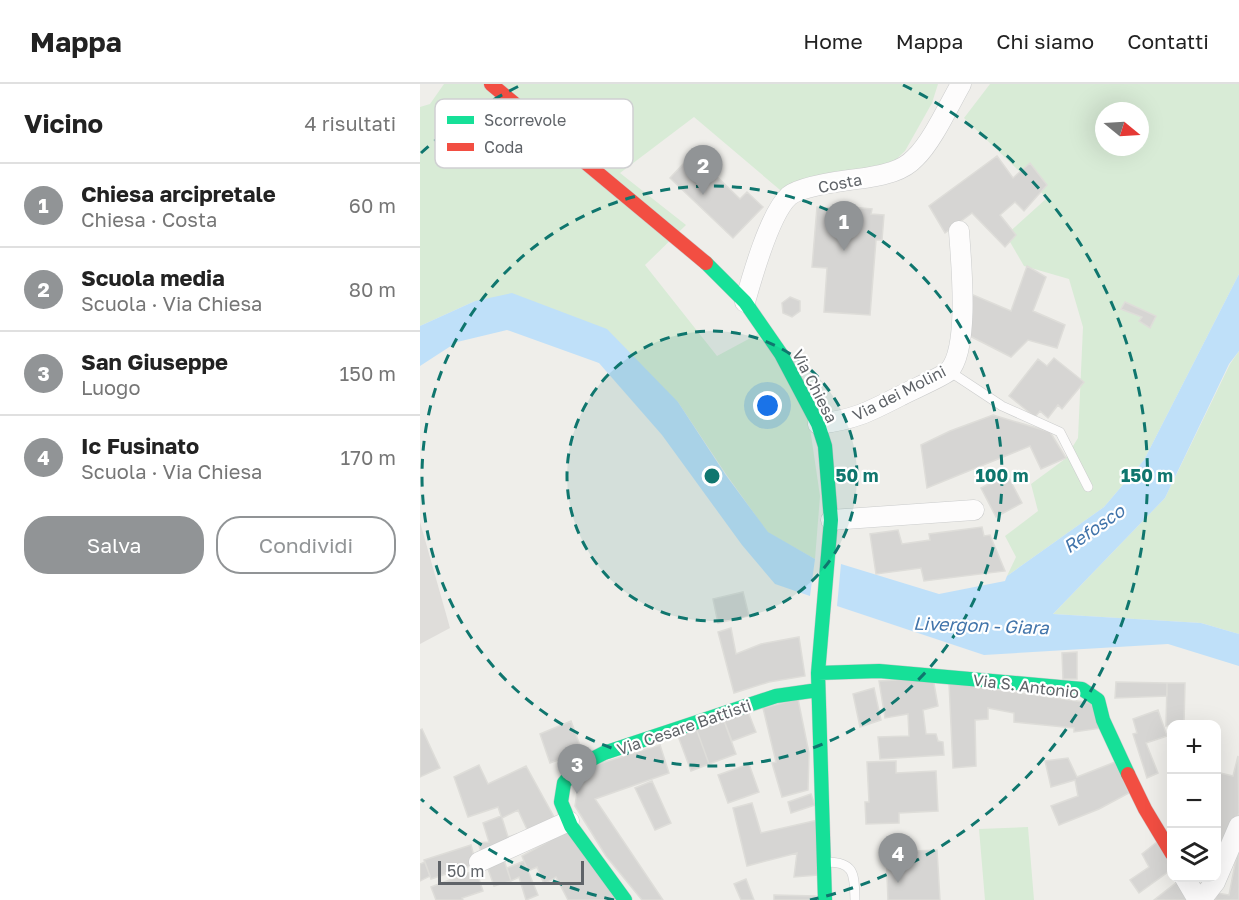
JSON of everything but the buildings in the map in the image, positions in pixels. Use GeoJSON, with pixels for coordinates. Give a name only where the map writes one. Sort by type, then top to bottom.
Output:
{"type":"FeatureCollection","features":[{"type":"Feature","properties":{"kind":"main road","name":"Via Chiesa"},"geometry":{"type":"LineString","coordinates":[[491,84],[509,99]]}},
{"type":"Feature","properties":{"kind":"main road","name":"Via Chiesa"},"geometry":{"type":"LineString","coordinates":[[592,168],[706,263],[745,302],[781,354],[818,424],[825,446],[831,520],[818,673],[825,900]]}},
{"type":"Feature","properties":{"kind":"main road","name":"Via S. Antonio"},"geometry":{"type":"LineString","coordinates":[[818,673],[879,671],[1082,689],[1098,700],[1103,720],[1145,809],[1167,846]]}},
{"type":"Feature","properties":{"kind":"main road","name":"Via Cesare Battisti"},"geometry":{"type":"LineString","coordinates":[[625,900],[570,826],[561,802],[564,783],[577,767],[604,753],[777,696],[818,690]]}},
{"type":"Feature","properties":{"kind":"street","name":"Costa"},"geometry":{"type":"LineString","coordinates":[[745,302],[756,263],[779,211],[790,195],[826,184],[890,174],[915,159],[939,124],[961,84]]}},
{"type":"Feature","properties":{"kind":"street","name":"Via dei Molini"},"geometry":{"type":"LineString","coordinates":[[818,424],[859,417],[949,371],[957,354],[963,309],[959,231]]}},
{"type":"Feature","properties":{"kind":"street"},"geometry":{"type":"LineString","coordinates":[[831,520],[974,510]]}},
{"type":"Feature","properties":{"kind":"street"},"geometry":{"type":"LineString","coordinates":[[478,862],[568,821]]}},
{"type":"Feature","properties":{"kind":"street"},"geometry":{"type":"LineString","coordinates":[[1188,882],[1199,900],[1215,882],[1239,826]]}},
{"type":"Feature","properties":{"kind":"lane"},"geometry":{"type":"LineString","coordinates":[[949,371],[1002,406],[1060,432],[1088,487]]}},
{"type":"Feature","properties":{"kind":"lane"},"geometry":{"type":"LineString","coordinates":[[824,862],[837,862],[848,867],[854,875],[855,900]]}},
{"type":"Feature","properties":{"kind":"shaded area"},"geometry":{"type":"Polygon","coordinates":[[[420,522],[450,628],[420,644],[420,522]]]}},
{"type":"Feature","properties":{"kind":"green space"},"geometry":{"type":"Polygon","coordinates":[[[444,84],[938,84],[932,103],[905,151],[888,167],[786,195],[694,117],[633,163],[633,99],[435,99],[435,168],[627,168],[620,173],[686,225],[645,265],[717,356],[758,334],[806,401],[820,496],[815,559],[768,533],[678,402],[475,301],[420,326],[420,107],[430,104],[444,84]]]}},
{"type":"Feature","properties":{"kind":"green space"},"geometry":{"type":"Polygon","coordinates":[[[990,84],[1239,84],[1239,274],[1144,460],[1104,507],[1007,576],[1016,557],[1005,536],[1038,511],[1031,484],[1065,459],[1078,438],[1083,327],[1069,279],[1024,266],[1006,235],[1047,198],[964,118],[990,84]]]}},
{"type":"Feature","properties":{"kind":"green space"},"geometry":{"type":"Polygon","coordinates":[[[1239,351],[1239,634],[1201,623],[1053,614],[1165,498],[1230,364],[1239,351]]]}},
{"type":"Feature","properties":{"kind":"green space"},"geometry":{"type":"Polygon","coordinates":[[[1028,827],[1034,900],[985,900],[979,829],[1028,827]]]}},
{"type":"Feature","properties":{"kind":"water"},"geometry":{"type":"Polygon","coordinates":[[[1239,274],[1239,351],[1229,364],[1165,498],[1053,614],[1201,623],[1239,634],[1239,666],[1168,644],[984,655],[837,606],[841,564],[939,594],[1005,581],[1007,576],[1104,507],[1144,460],[1239,274]]]}},
{"type":"Feature","properties":{"kind":"water"},"geometry":{"type":"Polygon","coordinates":[[[512,293],[607,329],[678,402],[725,474],[768,532],[815,559],[810,596],[775,584],[742,545],[662,435],[599,363],[507,330],[457,342],[420,366],[420,326],[475,301],[512,293]]]}},
{"type":"Feature","properties":{"kind":"traffic: fast"},"geometry":{"type":"LineString","coordinates":[[706,263],[745,302],[781,354],[818,424],[825,446],[831,520],[818,673],[825,900]]}},
{"type":"Feature","properties":{"kind":"traffic: fast"},"geometry":{"type":"LineString","coordinates":[[818,673],[879,671],[1082,689],[1098,700],[1103,720],[1128,774]]}},
{"type":"Feature","properties":{"kind":"traffic: fast"},"geometry":{"type":"LineString","coordinates":[[625,900],[571,826],[561,802],[564,783],[577,767],[604,753],[776,696],[818,690]]}},
{"type":"Feature","properties":{"kind":"traffic: jam"},"geometry":{"type":"LineString","coordinates":[[491,84],[509,99]]}},
{"type":"Feature","properties":{"kind":"traffic: jam"},"geometry":{"type":"LineString","coordinates":[[592,168],[706,263]]}},
{"type":"Feature","properties":{"kind":"traffic: jam"},"geometry":{"type":"LineString","coordinates":[[1128,774],[1167,846]]}},
{"type":"Feature","properties":{"kind":"place","name":"Scuola media"},"geometry":{"type":"Point","coordinates":[703,195]}},
{"type":"Feature","properties":{"kind":"place","name":"Chiesa arcipretale"},"geometry":{"type":"Point","coordinates":[844,251]}},
{"type":"Feature","properties":{"kind":"place","name":"San Giuseppe"},"geometry":{"type":"Point","coordinates":[577,794]}},
{"type":"Feature","properties":{"kind":"place","name":"Ic Fusinato"},"geometry":{"type":"Point","coordinates":[898,883]}},
{"type":"Feature","properties":{"kind":"water label","name":"Refosco"},"geometry":{"type":"Point","coordinates":[1094,529]}},
{"type":"Feature","properties":{"kind":"water label","name":"Livergon - Giara"},"geometry":{"type":"Point","coordinates":[981,626]}}]}
